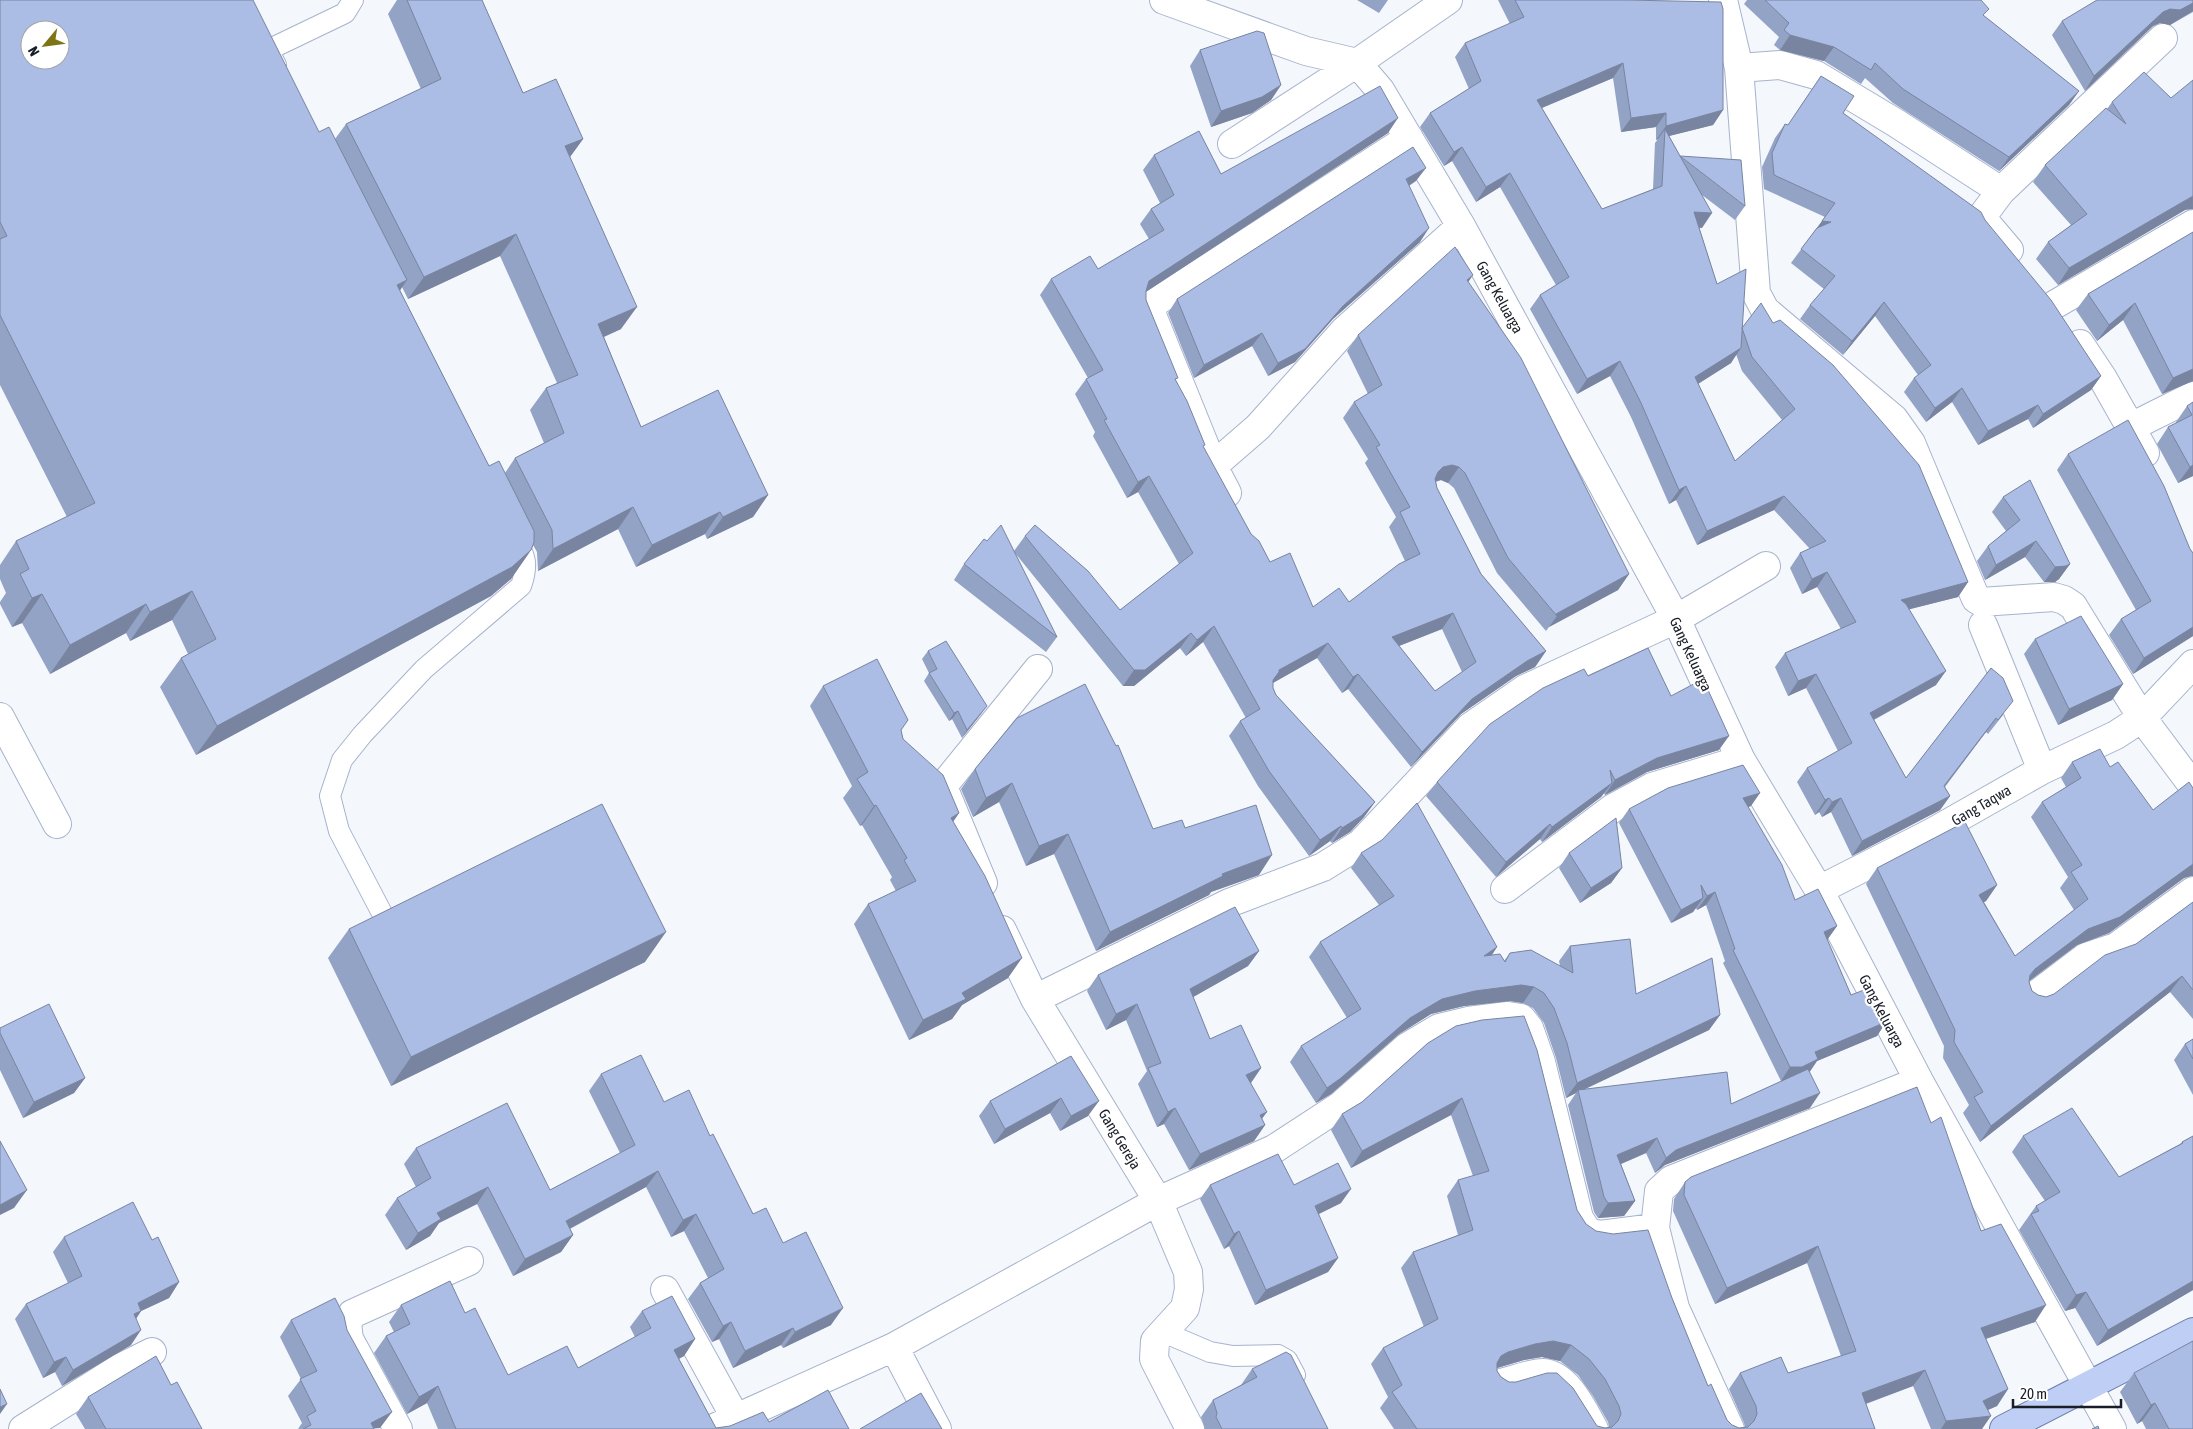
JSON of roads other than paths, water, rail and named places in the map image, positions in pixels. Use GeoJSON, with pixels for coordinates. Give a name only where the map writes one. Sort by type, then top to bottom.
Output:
{"type":"FeatureCollection","features":[{"type":"Feature","properties":{"kind":"main road"},"geometry":{"type":"LineString","coordinates":[[2004,1429],[2193,1332]]}},
{"type":"Feature","properties":{"kind":"street"},"geometry":{"type":"LineString","coordinates":[[1164,0],[1306,51],[1357,63]]}},
{"type":"Feature","properties":{"kind":"street"},"geometry":{"type":"LineString","coordinates":[[1232,144],[1357,63],[1448,0]]}},
{"type":"Feature","properties":{"kind":"street"},"geometry":{"type":"LineString","coordinates":[[1723,0],[1739,68],[1756,293],[1765,310],[1894,419],[1906,435],[1976,599],[1981,602],[2054,597],[2064,600],[2073,606],[2142,718],[2193,786]]}},
{"type":"Feature","properties":{"kind":"street"},"geometry":{"type":"LineString","coordinates":[[2158,478],[2102,377],[2054,305],[1987,224],[1983,215],[2001,191],[2163,38]]}},
{"type":"Feature","properties":{"kind":"street","name":"Gang Keluarga"},"geometry":{"type":"LineString","coordinates":[[1357,63],[1380,90],[1461,226],[1676,619],[1741,760],[1819,890],[1919,1081],[2090,1386],[2112,1429]]}},
{"type":"Feature","properties":{"kind":"street"},"geometry":{"type":"LineString","coordinates":[[1739,68],[1780,65],[1816,75],[1896,123],[2001,191]]}},
{"type":"Feature","properties":{"kind":"street"},"geometry":{"type":"LineString","coordinates":[[1240,516],[1212,466],[1150,310],[1151,305],[1409,138]]}},
{"type":"Feature","properties":{"kind":"street"},"geometry":{"type":"LineString","coordinates":[[2054,305],[2193,224]]}},
{"type":"Feature","properties":{"kind":"street"},"geometry":{"type":"LineString","coordinates":[[1212,466],[1258,427],[1344,331],[1461,226]]}},
{"type":"Feature","properties":{"kind":"street"},"geometry":{"type":"LineString","coordinates":[[2130,427],[2193,396]]}},
{"type":"Feature","properties":{"kind":"street"},"geometry":{"type":"LineString","coordinates":[[1035,999],[1229,902],[1323,867],[1360,844],[1379,810],[1470,727],[1525,689],[1676,619],[1766,566]]}},
{"type":"Feature","properties":{"kind":"street"},"geometry":{"type":"LineString","coordinates":[[1983,625],[2042,770]]}},
{"type":"Feature","properties":{"kind":"street"},"geometry":{"type":"LineString","coordinates":[[1542,650],[1561,673]]}},
{"type":"Feature","properties":{"kind":"street","name":"Gang Taqwa"},"geometry":{"type":"LineString","coordinates":[[1819,890],[1933,832],[2042,770],[2116,735],[2142,718],[2193,664]]}},
{"type":"Feature","properties":{"kind":"street"},"geometry":{"type":"LineString","coordinates":[[943,786],[1038,669]]}},
{"type":"Feature","properties":{"kind":"street"},"geometry":{"type":"LineString","coordinates":[[0,717],[57,824]]}},
{"type":"Feature","properties":{"kind":"street"},"geometry":{"type":"LineString","coordinates":[[1506,889],[1613,808],[1652,787],[1741,760]]}},
{"type":"Feature","properties":{"kind":"street","name":"Gang Gereja"},"geometry":{"type":"LineString","coordinates":[[923,767],[943,786],[1002,930],[1035,999],[1158,1201],[1188,1272],[1189,1289],[1185,1308],[1155,1341],[1154,1359],[1190,1429]]}},
{"type":"Feature","properties":{"kind":"street"},"geometry":{"type":"LineString","coordinates":[[2033,997],[2086,958],[2116,947],[2193,891]]}},
{"type":"Feature","properties":{"kind":"street"},"geometry":{"type":"LineString","coordinates":[[665,1290],[724,1423],[894,1348],[1158,1201],[1274,1148],[1340,1106],[1407,1047],[1439,1028],[1468,1021],[1508,1016],[1521,1018],[1529,1028],[1538,1053],[1579,1218],[1588,1232],[1600,1235],[1656,1228]]}},
{"type":"Feature","properties":{"kind":"street"},"geometry":{"type":"LineString","coordinates":[[1730,1429],[1675,1308],[1656,1228],[1660,1191],[1671,1180],[1919,1081]]}},
{"type":"Feature","properties":{"kind":"street"},"geometry":{"type":"LineString","coordinates":[[398,1429],[349,1339],[347,1324],[352,1314],[469,1261]]}},
{"type":"Feature","properties":{"kind":"street"},"geometry":{"type":"LineString","coordinates":[[894,1348],[937,1429]]}},
{"type":"Feature","properties":{"kind":"street"},"geometry":{"type":"LineString","coordinates":[[23,1429],[120,1368],[152,1352]]}},
{"type":"Feature","properties":{"kind":"street"},"geometry":{"type":"LineString","coordinates":[[1501,1383],[1544,1373],[1553,1376],[1572,1391],[1594,1429]]}},
{"type":"Feature","properties":{"kind":"lane"},"geometry":{"type":"LineString","coordinates":[[286,85],[263,42],[345,13],[353,0]]}},
{"type":"Feature","properties":{"kind":"lane"},"geometry":{"type":"LineString","coordinates":[[385,918],[340,831],[330,796],[342,760],[362,735],[424,669],[521,586],[526,573],[526,556],[508,521]]}},
{"type":"Feature","properties":{"kind":"lane"},"geometry":{"type":"LineString","coordinates":[[1162,1332],[1210,1352],[1233,1356],[1278,1356],[1287,1360],[1306,1395]]}}]}
